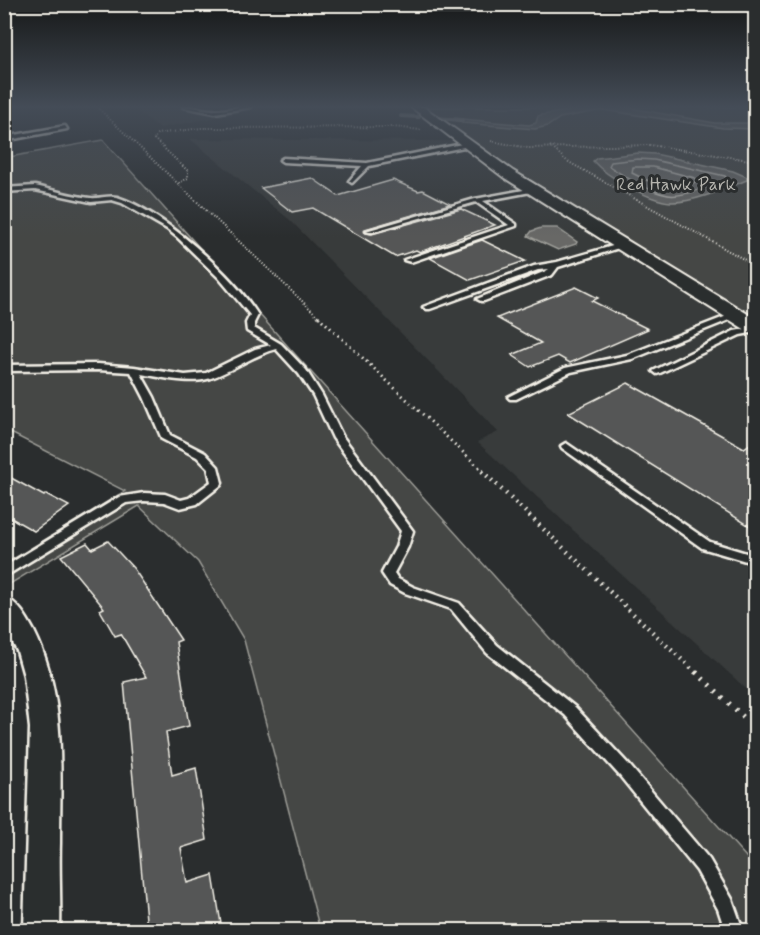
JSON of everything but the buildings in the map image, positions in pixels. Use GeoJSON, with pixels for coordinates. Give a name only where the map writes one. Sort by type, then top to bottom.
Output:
{"type":"FeatureCollection","features":[{"type":"Feature","properties":{"kind":"street"},"geometry":{"type":"LineString","coordinates":[[474,151],[756,329]]}},
{"type":"Feature","properties":{"kind":"street"},"geometry":{"type":"LineString","coordinates":[[4,607],[31,651],[41,684],[45,723],[42,930]]}},
{"type":"Feature","properties":{"kind":"lane"},"geometry":{"type":"LineString","coordinates":[[283,160],[366,165],[442,151]]}},
{"type":"Feature","properties":{"kind":"lane"},"geometry":{"type":"LineString","coordinates":[[352,181],[366,165]]}},
{"type":"Feature","properties":{"kind":"lane"},"geometry":{"type":"LineString","coordinates":[[4,190],[35,188],[91,200],[113,198],[169,228],[222,276],[254,315],[250,329],[289,353],[301,367],[303,375],[325,410],[336,436],[407,531],[406,543],[395,557],[388,573],[394,582],[409,590],[455,606],[492,649],[570,711],[625,771],[703,865],[726,905],[734,930]]}},
{"type":"Feature","properties":{"kind":"lane"},"geometry":{"type":"LineString","coordinates":[[369,231],[477,200],[534,190]]}},
{"type":"Feature","properties":{"kind":"lane"},"geometry":{"type":"LineString","coordinates":[[408,260],[514,225],[477,200]]}},
{"type":"Feature","properties":{"kind":"lane"},"geometry":{"type":"LineString","coordinates":[[427,306],[537,268],[554,267],[597,250],[623,245]]}},
{"type":"Feature","properties":{"kind":"lane"},"geometry":{"type":"LineString","coordinates":[[481,299],[549,273],[554,267]]}},
{"type":"Feature","properties":{"kind":"lane"},"geometry":{"type":"LineString","coordinates":[[513,397],[568,370],[629,357],[735,316]]}},
{"type":"Feature","properties":{"kind":"lane"},"geometry":{"type":"LineString","coordinates":[[657,371],[737,333],[756,329]]}},
{"type":"Feature","properties":{"kind":"lane"},"geometry":{"type":"LineString","coordinates":[[4,368],[98,367],[185,378],[208,376],[258,351],[278,346]]}},
{"type":"Feature","properties":{"kind":"lane"},"geometry":{"type":"LineString","coordinates":[[4,573],[123,500],[144,497],[165,498],[180,504],[193,501],[218,483],[213,467],[201,456],[166,437],[149,397],[134,370]]}},
{"type":"Feature","properties":{"kind":"lane"},"geometry":{"type":"LineString","coordinates":[[567,446],[706,545],[756,560]]}},
{"type":"Feature","properties":{"kind":"path"},"geometry":{"type":"LineString","coordinates":[[144,151],[756,729]]}},
{"type":"Feature","properties":{"kind":"path"},"geometry":{"type":"LineString","coordinates":[[166,151],[188,171],[188,178],[179,183]]}},
{"type":"Feature","properties":{"kind":"path"},"geometry":{"type":"LineString","coordinates":[[555,151],[567,161],[756,266]]}},
{"type":"Feature","properties":{"kind":"path"},"geometry":{"type":"LineString","coordinates":[[682,151],[756,161]]}},
{"type":"Feature","properties":{"kind":"shaded area"},"geometry":{"type":"Polygon","coordinates":[[[204,151],[470,151],[755,331],[755,697],[477,442],[498,432],[290,220],[204,151]]]}},
{"type":"Feature","properties":{"kind":"green space"},"geometry":{"type":"Polygon","coordinates":[[[45,151],[113,151],[755,867],[755,930],[320,930],[244,640],[198,562],[139,506],[5,587],[5,564],[125,491],[5,430],[4,158],[45,151]]]}},
{"type":"Feature","properties":{"kind":"green space","name":"Red Hawk Park"},"geometry":{"type":"Polygon","coordinates":[[[473,151],[755,151],[755,329],[473,151]]]}},
{"type":"Feature","properties":{"kind":"water"},"geometry":{"type":"Polygon","coordinates":[[[638,153],[655,154],[733,171],[747,177],[747,180],[699,198],[680,202],[662,201],[629,187],[593,161],[597,158],[638,153]]]}},
{"type":"Feature","properties":{"kind":"water"},"geometry":{"type":"Polygon","coordinates":[[[541,228],[557,228],[577,242],[558,250],[528,236],[532,231],[541,228]]]}}]}
